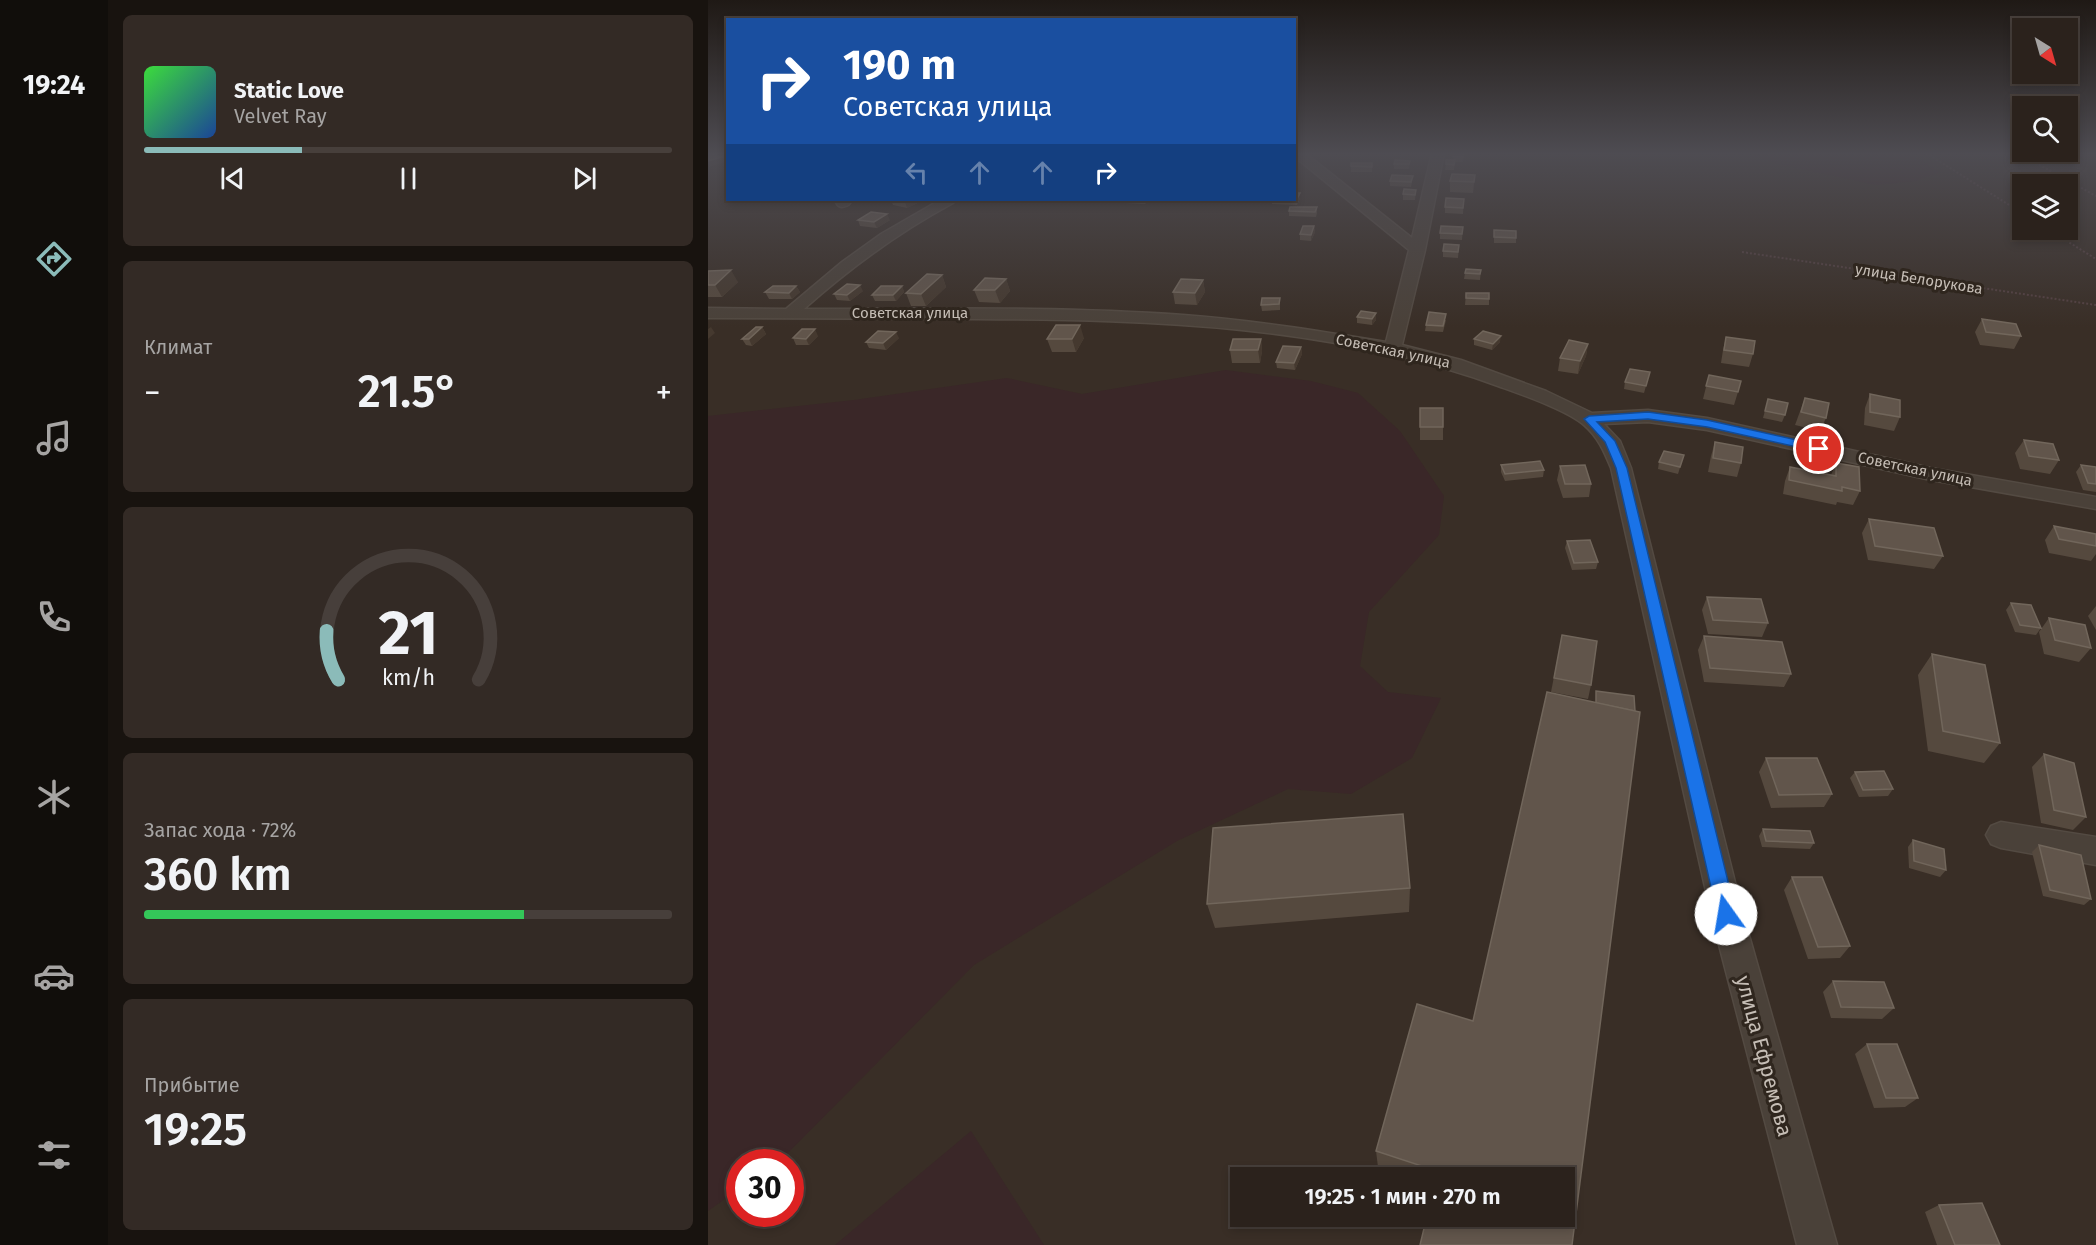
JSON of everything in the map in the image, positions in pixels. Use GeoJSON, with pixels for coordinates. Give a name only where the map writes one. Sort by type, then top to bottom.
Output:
{"type":"FeatureCollection","features":[{"type":"Feature","properties":{"kind":"street"},"geometry":{"type":"LineString","coordinates":[[790,313],[882,237],[926,211]]}},
{"type":"Feature","properties":{"kind":"street"},"geometry":{"type":"LineString","coordinates":[[1370,211],[1418,250]]}},
{"type":"Feature","properties":{"kind":"street"},"geometry":{"type":"LineString","coordinates":[[1393,348],[1426,211]]}},
{"type":"Feature","properties":{"kind":"street","name":"Советская улица"},"geometry":{"type":"LineString","coordinates":[[708,313],[1073,315],[1182,320],[1284,330],[1393,348],[1464,367],[1540,394],[1589,419],[1648,416],[1707,424],[1931,474],[2096,504]]}},
{"type":"Feature","properties":{"kind":"street","name":"улица Ефремова"},"geometry":{"type":"LineString","coordinates":[[1589,419],[1610,441],[1621,468],[1726,914],[1817,1245]]}},
{"type":"Feature","properties":{"kind":"street"},"geometry":{"type":"LineString","coordinates":[[2001,835],[2096,851]]}},
{"type":"Feature","properties":{"kind":"path"},"geometry":{"type":"LineString","coordinates":[[2065,240],[2096,259]]}},
{"type":"Feature","properties":{"kind":"path","name":"улица Белорукова"},"geometry":{"type":"LineString","coordinates":[[1742,252],[2096,305]]}},
{"type":"Feature","properties":{"kind":"shaded area"},"geometry":{"type":"Polygon","coordinates":[[[1226,370],[1311,381],[1358,393],[1400,431],[1444,496],[1439,535],[1369,612],[1360,666],[1388,692],[1441,698],[1412,758],[1351,794],[1288,789],[1177,841],[974,965],[792,1149],[726,1149],[726,1198],[708,1211],[708,416],[854,400],[1007,378],[1082,394],[1226,370]]]}},
{"type":"Feature","properties":{"kind":"shaded area"},"geometry":{"type":"Polygon","coordinates":[[[971,1131],[1044,1245],[835,1245],[971,1131]]]}},
{"type":"Feature","properties":{"kind":"building"},"geometry":{"type":"Polygon","coordinates":[[[871,212],[887,214],[874,222],[858,220],[871,212]]]}},
{"type":"Feature","properties":{"kind":"building"},"geometry":{"type":"Polygon","coordinates":[[[1303,226],[1314,226],[1311,235],[1300,234],[1303,226]]]}},
{"type":"Feature","properties":{"kind":"building"},"geometry":{"type":"Polygon","coordinates":[[[1441,226],[1463,227],[1462,234],[1440,233],[1441,226]]]}},
{"type":"Feature","properties":{"kind":"building"},"geometry":{"type":"Polygon","coordinates":[[[1494,230],[1516,231],[1516,238],[1494,237],[1494,230]]]}},
{"type":"Feature","properties":{"kind":"building"},"geometry":{"type":"Polygon","coordinates":[[[1444,244],[1459,245],[1458,252],[1443,251],[1444,244]]]}},
{"type":"Feature","properties":{"kind":"building"},"geometry":{"type":"Polygon","coordinates":[[[1466,269],[1481,270],[1480,274],[1465,273],[1466,269]]]}},
{"type":"Feature","properties":{"kind":"building"},"geometry":{"type":"Polygon","coordinates":[[[731,270],[715,285],[708,285],[708,271],[731,270]]]}},
{"type":"Feature","properties":{"kind":"building"},"geometry":{"type":"Polygon","coordinates":[[[927,274],[942,275],[921,294],[906,293],[927,274]]]}},
{"type":"Feature","properties":{"kind":"building"},"geometry":{"type":"Polygon","coordinates":[[[985,278],[1006,279],[995,290],[974,290],[985,278]]]}},
{"type":"Feature","properties":{"kind":"building"},"geometry":{"type":"Polygon","coordinates":[[[1181,279],[1203,280],[1195,293],[1173,292],[1181,279]]]}},
{"type":"Feature","properties":{"kind":"building"},"geometry":{"type":"Polygon","coordinates":[[[847,284],[860,285],[847,295],[834,294],[847,284]]]}},
{"type":"Feature","properties":{"kind":"building"},"geometry":{"type":"Polygon","coordinates":[[[773,286],[796,286],[789,293],[765,292],[773,286]]]}},
{"type":"Feature","properties":{"kind":"building"},"geometry":{"type":"Polygon","coordinates":[[[881,286],[902,286],[893,295],[872,295],[881,286]]]}},
{"type":"Feature","properties":{"kind":"building"},"geometry":{"type":"Polygon","coordinates":[[[1466,293],[1489,293],[1489,299],[1466,298],[1466,293]]]}},
{"type":"Feature","properties":{"kind":"building"},"geometry":{"type":"Polygon","coordinates":[[[1262,298],[1280,298],[1279,304],[1261,305],[1262,298]]]}},
{"type":"Feature","properties":{"kind":"building"},"geometry":{"type":"Polygon","coordinates":[[[1361,311],[1376,313],[1372,319],[1357,317],[1361,311]]]}},
{"type":"Feature","properties":{"kind":"building"},"geometry":{"type":"Polygon","coordinates":[[[1429,312],[1446,314],[1443,326],[1426,325],[1429,312]]]}},
{"type":"Feature","properties":{"kind":"building"},"geometry":{"type":"Polygon","coordinates":[[[1982,319],[2016,324],[2021,336],[1986,332],[1982,319]]]}},
{"type":"Feature","properties":{"kind":"building"},"geometry":{"type":"Polygon","coordinates":[[[1056,325],[1080,325],[1072,339],[1047,339],[1056,325]]]}},
{"type":"Feature","properties":{"kind":"building"},"geometry":{"type":"Polygon","coordinates":[[[756,327],[762,327],[749,339],[742,339],[756,327]]]}},
{"type":"Feature","properties":{"kind":"building"},"geometry":{"type":"Polygon","coordinates":[[[802,329],[815,329],[806,339],[793,338],[802,329]]]}},
{"type":"Feature","properties":{"kind":"building"},"geometry":{"type":"Polygon","coordinates":[[[878,331],[896,332],[883,343],[866,342],[878,331]]]}},
{"type":"Feature","properties":{"kind":"building"},"geometry":{"type":"Polygon","coordinates":[[[1483,331],[1501,336],[1493,344],[1474,339],[1483,331]]]}},
{"type":"Feature","properties":{"kind":"building"},"geometry":{"type":"Polygon","coordinates":[[[1726,337],[1755,341],[1753,354],[1724,350],[1726,337]]]}},
{"type":"Feature","properties":{"kind":"building"},"geometry":{"type":"Polygon","coordinates":[[[1233,339],[1261,339],[1258,350],[1230,350],[1233,339]]]}},
{"type":"Feature","properties":{"kind":"building"},"geometry":{"type":"Polygon","coordinates":[[[1569,340],[1588,344],[1580,361],[1560,358],[1569,340]]]}},
{"type":"Feature","properties":{"kind":"building"},"geometry":{"type":"Polygon","coordinates":[[[1283,346],[1301,347],[1294,363],[1276,362],[1283,346]]]}},
{"type":"Feature","properties":{"kind":"building"},"geometry":{"type":"Polygon","coordinates":[[[1630,369],[1650,372],[1646,386],[1625,382],[1630,369]]]}},
{"type":"Feature","properties":{"kind":"building"},"geometry":{"type":"Polygon","coordinates":[[[1709,375],[1741,381],[1738,392],[1706,386],[1709,375]]]}},
{"type":"Feature","properties":{"kind":"building"},"geometry":{"type":"Polygon","coordinates":[[[1870,394],[1900,400],[1900,417],[1870,412],[1870,394]]]}},
{"type":"Feature","properties":{"kind":"building"},"geometry":{"type":"Polygon","coordinates":[[[1805,398],[1829,403],[1826,418],[1801,412],[1805,398]]]}},
{"type":"Feature","properties":{"kind":"building"},"geometry":{"type":"Polygon","coordinates":[[[1768,399],[1788,403],[1785,415],[1765,411],[1768,399]]]}},
{"type":"Feature","properties":{"kind":"building"},"geometry":{"type":"Polygon","coordinates":[[[1420,408],[1443,408],[1443,427],[1420,427],[1420,408]]]}},
{"type":"Feature","properties":{"kind":"building"},"geometry":{"type":"Polygon","coordinates":[[[2024,440],[2053,444],[2059,460],[2029,456],[2024,440]]]}},
{"type":"Feature","properties":{"kind":"building"},"geometry":{"type":"Polygon","coordinates":[[[1715,442],[1743,447],[1741,463],[1713,458],[1715,442]]]}},
{"type":"Feature","properties":{"kind":"building"},"geometry":{"type":"Polygon","coordinates":[[[1664,451],[1684,455],[1680,467],[1659,462],[1664,451]]]}},
{"type":"Feature","properties":{"kind":"building"},"geometry":{"type":"Polygon","coordinates":[[[1540,461],[1544,470],[1505,474],[1501,465],[1540,461]]]}},
{"type":"Feature","properties":{"kind":"building"},"geometry":{"type":"Polygon","coordinates":[[[1836,463],[1859,467],[1860,491],[1842,487],[1842,491],[1789,480],[1790,467],[1836,476],[1836,463]]]}},
{"type":"Feature","properties":{"kind":"building"},"geometry":{"type":"Polygon","coordinates":[[[1585,465],[1591,484],[1565,484],[1560,466],[1585,465]]]}},
{"type":"Feature","properties":{"kind":"building"},"geometry":{"type":"Polygon","coordinates":[[[2081,465],[2096,467],[2096,484],[2088,483],[2081,465]]]}},
{"type":"Feature","properties":{"kind":"building"},"geometry":{"type":"Polygon","coordinates":[[[1869,519],[1934,528],[1943,556],[1875,546],[1869,519]]]}},
{"type":"Feature","properties":{"kind":"building"},"geometry":{"type":"Polygon","coordinates":[[[2054,526],[2096,534],[2096,546],[2059,539],[2054,526]]]}},
{"type":"Feature","properties":{"kind":"building"},"geometry":{"type":"Polygon","coordinates":[[[1590,540],[1598,562],[1574,563],[1567,541],[1590,540]]]}},
{"type":"Feature","properties":{"kind":"building"},"geometry":{"type":"Polygon","coordinates":[[[1707,597],[1761,599],[1768,623],[1713,620],[1707,597]]]}},
{"type":"Feature","properties":{"kind":"building"},"geometry":{"type":"Polygon","coordinates":[[[2011,603],[2031,605],[2041,628],[2020,625],[2011,603]]]}},
{"type":"Feature","properties":{"kind":"building"},"geometry":{"type":"Polygon","coordinates":[[[2049,618],[2085,625],[2091,648],[2055,640],[2049,618]]]}},
{"type":"Feature","properties":{"kind":"building"},"geometry":{"type":"Polygon","coordinates":[[[1562,635],[1597,641],[1591,685],[1554,678],[1562,635]]]}},
{"type":"Feature","properties":{"kind":"building"},"geometry":{"type":"Polygon","coordinates":[[[1704,636],[1782,642],[1791,674],[1710,668],[1704,636]]]}},
{"type":"Feature","properties":{"kind":"building"},"geometry":{"type":"Polygon","coordinates":[[[1932,654],[1985,665],[2000,743],[1943,731],[1932,654]]]}},
{"type":"Feature","properties":{"kind":"building"},"geometry":{"type":"Polygon","coordinates":[[[1596,691],[1634,696],[1635,711],[1596,703],[1596,691]]]}},
{"type":"Feature","properties":{"kind":"building"},"geometry":{"type":"Polygon","coordinates":[[[1547,692],[1640,712],[1575,1221],[1575,1167],[1425,1167],[1376,1151],[1417,1004],[1473,1021],[1547,692]]]}},
{"type":"Feature","properties":{"kind":"building"},"geometry":{"type":"Polygon","coordinates":[[[2044,754],[2074,763],[2086,817],[2054,810],[2044,754]]]}},
{"type":"Feature","properties":{"kind":"building"},"geometry":{"type":"Polygon","coordinates":[[[1766,758],[1817,758],[1832,794],[1779,795],[1766,758]]]}},
{"type":"Feature","properties":{"kind":"building"},"geometry":{"type":"Polygon","coordinates":[[[1884,771],[1893,789],[1863,790],[1855,772],[1884,771]]]}},
{"type":"Feature","properties":{"kind":"building"},"geometry":{"type":"Polygon","coordinates":[[[1403,814],[1410,888],[1207,904],[1213,828],[1403,814]]]}},
{"type":"Feature","properties":{"kind":"building"},"geometry":{"type":"Polygon","coordinates":[[[1763,829],[1810,831],[1814,843],[1766,841],[1763,829]]]}},
{"type":"Feature","properties":{"kind":"building"},"geometry":{"type":"Polygon","coordinates":[[[1913,840],[1944,849],[1946,870],[1914,861],[1913,840]]]}},
{"type":"Feature","properties":{"kind":"building"},"geometry":{"type":"Polygon","coordinates":[[[2039,845],[2081,855],[2091,899],[2050,890],[2039,845]]]}},
{"type":"Feature","properties":{"kind":"building"},"geometry":{"type":"Polygon","coordinates":[[[1792,877],[1822,877],[1850,946],[1818,947],[1792,877]]]}},
{"type":"Feature","properties":{"kind":"building"},"geometry":{"type":"Polygon","coordinates":[[[1833,981],[1884,982],[1894,1008],[1841,1007],[1833,981]]]}},
{"type":"Feature","properties":{"kind":"building"},"geometry":{"type":"Polygon","coordinates":[[[1867,1044],[1897,1044],[1918,1098],[1886,1098],[1867,1044]]]}},
{"type":"Feature","properties":{"kind":"building"},"geometry":{"type":"Polygon","coordinates":[[[1982,1203],[2000,1245],[1955,1245],[1939,1205],[1982,1203]]]}},
{"type":"Feature","properties":{"kind":"building"},"geometry":{"type":"Polygon","coordinates":[[[1424,1227],[1574,1227],[1572,1245],[1420,1245],[1424,1227]]]}},
{"type":"Feature","properties":{"kind":"route"},"geometry":{"type":"LineString","coordinates":[[1726,914],[1621,468],[1610,441],[1589,419],[1648,416],[1707,424],[1819,449]]}}]}
